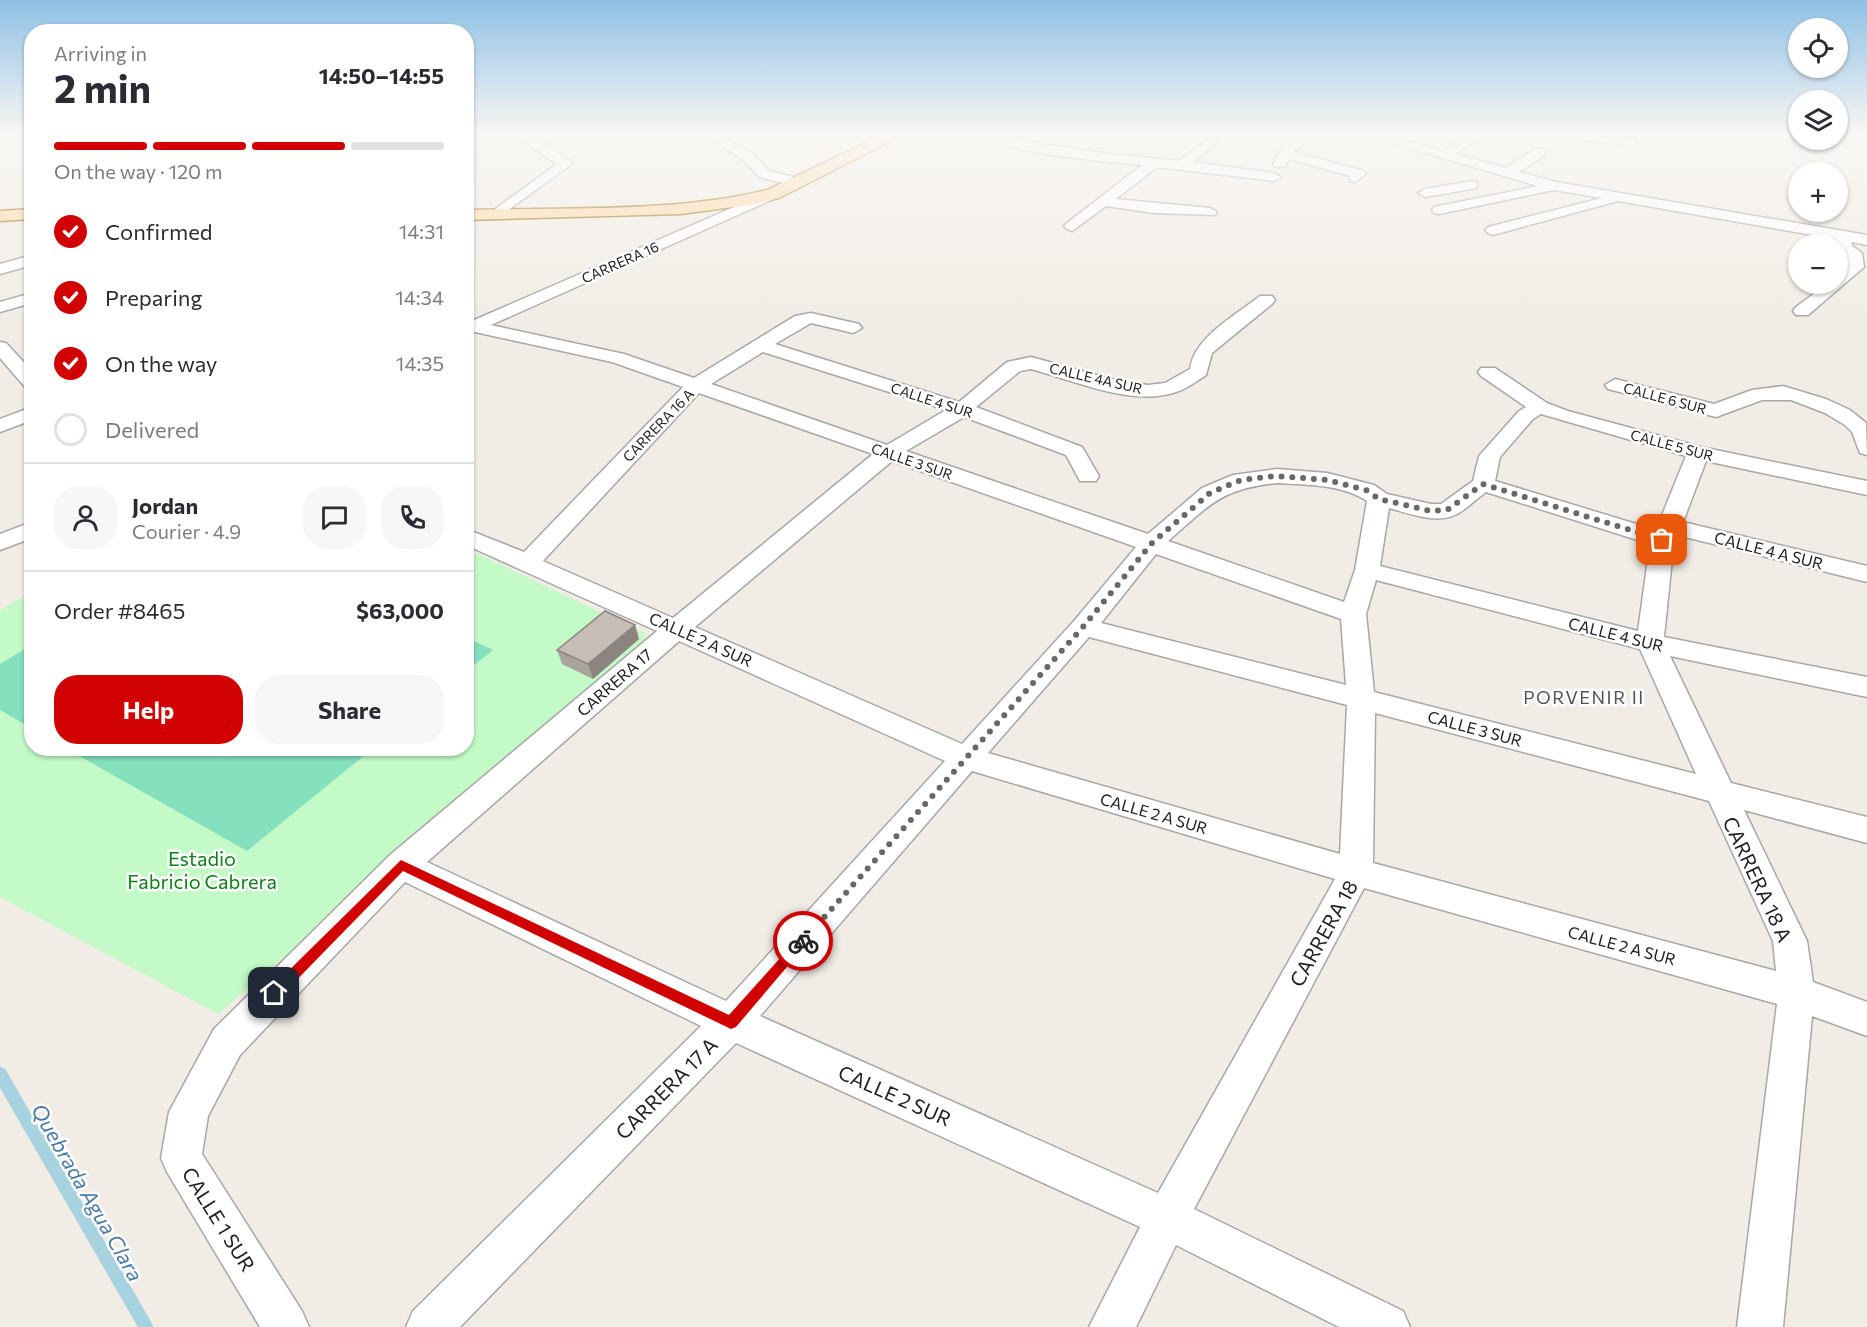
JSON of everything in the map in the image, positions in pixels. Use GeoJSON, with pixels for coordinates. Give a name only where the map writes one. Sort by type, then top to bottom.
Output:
{"type":"FeatureCollection","features":[{"type":"Feature","properties":{"kind":"main road"},"geometry":{"type":"LineString","coordinates":[[474,215],[681,209],[726,204],[764,196]]}},
{"type":"Feature","properties":{"kind":"main road"},"geometry":{"type":"LineString","coordinates":[[0,216],[24,214]]}},
{"type":"Feature","properties":{"kind":"street"},"geometry":{"type":"LineString","coordinates":[[496,215],[522,196]]}},
{"type":"Feature","properties":{"kind":"street","name":"CARRERA 16"},"geometry":{"type":"LineString","coordinates":[[474,324],[769,196]]}},
{"type":"Feature","properties":{"kind":"street"},"geometry":{"type":"LineString","coordinates":[[1072,226],[1113,196]]}},
{"type":"Feature","properties":{"kind":"street"},"geometry":{"type":"LineString","coordinates":[[1439,210],[1507,196]]}},
{"type":"Feature","properties":{"kind":"street"},"geometry":{"type":"LineString","coordinates":[[1617,196],[1832,234]]}},
{"type":"Feature","properties":{"kind":"street"},"geometry":{"type":"LineString","coordinates":[[1493,230],[1624,197]]}},
{"type":"Feature","properties":{"kind":"street"},"geometry":{"type":"LineString","coordinates":[[1106,202],[1154,209],[1210,212]]}},
{"type":"Feature","properties":{"kind":"street"},"geometry":{"type":"LineString","coordinates":[[1848,237],[1867,240]]}},
{"type":"Feature","properties":{"kind":"street"},"geometry":{"type":"LineString","coordinates":[[1848,250],[1854,254],[1856,267],[1848,274]]}},
{"type":"Feature","properties":{"kind":"street"},"geometry":{"type":"LineString","coordinates":[[0,269],[24,262]]}},
{"type":"Feature","properties":{"kind":"street"},"geometry":{"type":"LineString","coordinates":[[1802,311],[1823,294]]}},
{"type":"Feature","properties":{"kind":"street"},"geometry":{"type":"LineString","coordinates":[[0,307],[24,300]]}},
{"type":"Feature","properties":{"kind":"street","name":"CALLE 4A SUR"},"geometry":{"type":"LineString","coordinates":[[1031,363],[1136,390],[1163,390],[1180,384],[1199,371],[1201,356],[1206,349],[1266,300]]}},
{"type":"Feature","properties":{"kind":"street","name":"CARRERA 16 A"},"geometry":{"type":"LineString","coordinates":[[528,562],[695,386],[801,320],[812,318],[853,328]]}},
{"type":"Feature","properties":{"kind":"street","name":"CALLE 3 SUR"},"geometry":{"type":"LineString","coordinates":[[474,328],[617,358],[1353,614]]}},
{"type":"Feature","properties":{"kind":"street","name":"CALLE 4 SUR"},"geometry":{"type":"LineString","coordinates":[[760,345],[962,409],[1075,451],[1088,476]]}},
{"type":"Feature","properties":{"kind":"street"},"geometry":{"type":"LineString","coordinates":[[0,347],[24,373]]}},
{"type":"Feature","properties":{"kind":"street","name":"CARRERA 17"},"geometry":{"type":"LineString","coordinates":[[227,1042],[401,865],[677,628],[888,453],[962,409],[1014,366],[1031,363]]}},
{"type":"Feature","properties":{"kind":"street","name":"CALLE 5 SUR"},"geometry":{"type":"LineString","coordinates":[[1488,372],[1540,407],[1698,453],[1867,488]]}},
{"type":"Feature","properties":{"kind":"street","name":"CALLE 6 SUR"},"geometry":{"type":"LineString","coordinates":[[1615,385],[1712,416],[1729,404],[1772,392],[1788,392],[1850,419],[1860,428],[1867,449]]}},
{"type":"Feature","properties":{"kind":"street"},"geometry":{"type":"LineString","coordinates":[[1379,499],[1431,511],[1447,510],[1483,484],[1490,456],[1526,415],[1540,407]]}},
{"type":"Feature","properties":{"kind":"street"},"geometry":{"type":"LineString","coordinates":[[0,426],[24,416]]}},
{"type":"Feature","properties":{"kind":"street"},"geometry":{"type":"LineString","coordinates":[[1650,643],[1666,533],[1698,453]]}},
{"type":"Feature","properties":{"kind":"street","name":"CARRERA 17 A"},"geometry":{"type":"LineString","coordinates":[[429,1327],[731,1022],[1083,627],[1152,543],[1210,493],[1241,480],[1276,476],[1327,480],[1366,490],[1379,499]]}},
{"type":"Feature","properties":{"kind":"street","name":"CALLE 4 A SUR"},"geometry":{"type":"LineString","coordinates":[[1483,484],[1666,533],[1867,574]]}},
{"type":"Feature","properties":{"kind":"street","name":"CARRERA 18"},"geometry":{"type":"LineString","coordinates":[[1112,1327],[1167,1218],[1356,872],[1361,699],[1353,614],[1367,570],[1379,499]]}},
{"type":"Feature","properties":{"kind":"street"},"geometry":{"type":"LineString","coordinates":[[0,543],[24,532]]}},
{"type":"Feature","properties":{"kind":"street","name":"CALLE 2 A SUR"},"geometry":{"type":"LineString","coordinates":[[474,539],[966,758],[1356,872],[1796,993],[1867,1019]]}},
{"type":"Feature","properties":{"kind":"street","name":"CALLE 4 SUR"},"geometry":{"type":"LineString","coordinates":[[1367,570],[1650,643],[1867,687]]}},
{"type":"Feature","properties":{"kind":"street","name":"CALLE 3 SUR"},"geometry":{"type":"LineString","coordinates":[[1083,627],[1867,830]]}},
{"type":"Feature","properties":{"kind":"street","name":"CARRERA 18 A"},"geometry":{"type":"LineString","coordinates":[[1650,643],[1790,941],[1796,993],[1761,1327]]}},
{"type":"Feature","properties":{"kind":"street","name":"CALLE 2 SUR"},"geometry":{"type":"LineString","coordinates":[[401,865],[731,1022],[1167,1218],[1387,1327]]}},
{"type":"Feature","properties":{"kind":"street","name":"CALLE 1 SUR"},"geometry":{"type":"LineString","coordinates":[[227,1042],[189,1112],[180,1158],[286,1327]]}},
{"type":"Feature","properties":{"kind":"green space","name":"Estadio Fabricio Cabrera"},"geometry":{"type":"Polygon","coordinates":[[[474,552],[645,633],[644,646],[218,1014],[0,897],[0,610],[24,596],[24,756],[474,756],[474,552]]]}},
{"type":"Feature","properties":{"kind":"green space"},"geometry":{"type":"Polygon","coordinates":[[[474,641],[493,650],[474,665],[474,641]]]}},
{"type":"Feature","properties":{"kind":"green space"},"geometry":{"type":"Polygon","coordinates":[[[24,649],[24,724],[0,710],[0,664],[24,649]]]}},
{"type":"Feature","properties":{"kind":"green space"},"geometry":{"type":"Polygon","coordinates":[[[79,756],[363,756],[247,851],[79,756]]]}},
{"type":"Feature","properties":{"kind":"building"},"geometry":{"type":"Polygon","coordinates":[[[605,611],[635,625],[588,664],[557,650],[605,611]]]}},
{"type":"Feature","properties":{"kind":"waterway","name":"Quebrada Agua Clara"},"geometry":{"type":"LineString","coordinates":[[0,1074],[146,1327]]}},
{"type":"Feature","properties":{"kind":"way so far"},"geometry":{"type":"LineString","coordinates":[[803,941],[1083,627],[1152,543],[1210,493],[1241,480],[1276,476],[1327,480],[1366,490],[1379,499],[1431,511],[1447,510],[1457,506],[1483,484],[1662,540]]}},
{"type":"Feature","properties":{"kind":"district","name":"PORVENIR II"},"geometry":{"type":"Point","coordinates":[1584,697]}},
{"type":"Feature","properties":{"kind":"route"},"geometry":{"type":"LineString","coordinates":[[274,993],[401,865],[731,1022],[803,941]]}}]}
